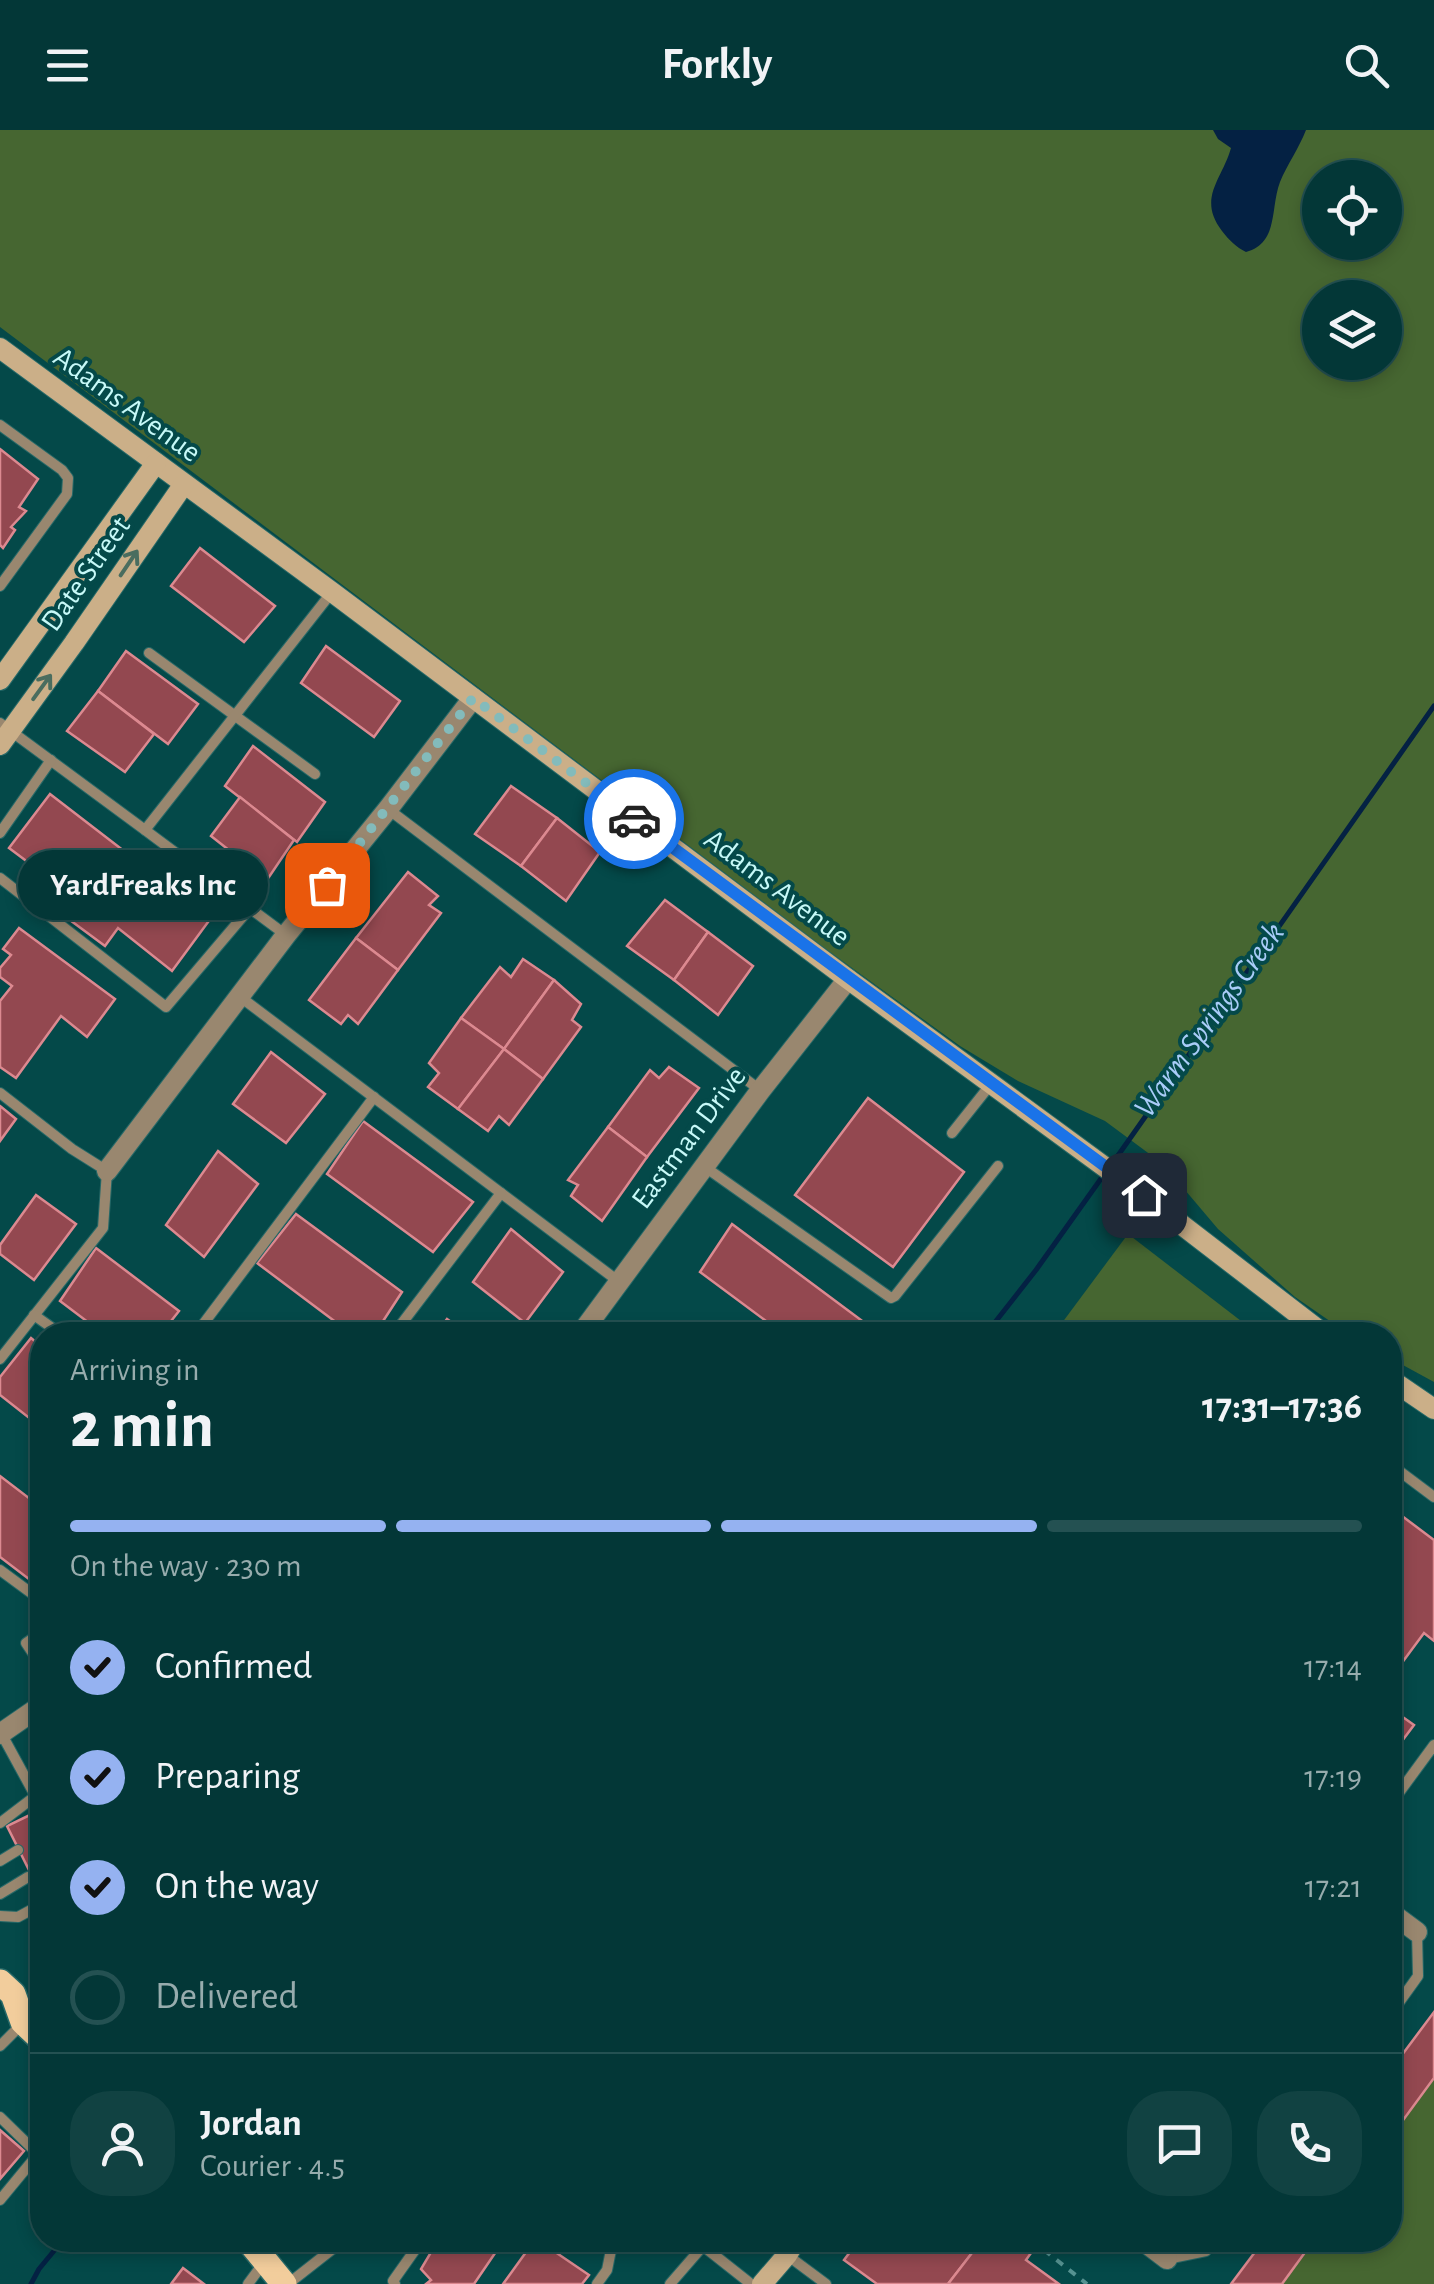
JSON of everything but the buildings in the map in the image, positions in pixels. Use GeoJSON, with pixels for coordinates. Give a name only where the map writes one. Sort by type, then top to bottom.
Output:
{"type":"FeatureCollection","features":[{"type":"Feature","properties":{"kind":"main road"},"geometry":{"type":"LineString","coordinates":[[0,1982],[13,1994],[22,2027]]}},
{"type":"Feature","properties":{"kind":"main road"},"geometry":{"type":"LineString","coordinates":[[258,2252],[286,2284]]}},
{"type":"Feature","properties":{"kind":"street","name":"Adams Avenue"},"geometry":{"type":"LineString","coordinates":[[0,348],[1144,1195],[1302,1322]]}},
{"type":"Feature","properties":{"kind":"street","name":"Date Street"},"geometry":{"type":"LineString","coordinates":[[0,680],[156,463]]}},
{"type":"Feature","properties":{"kind":"street","name":"Date Street"},"geometry":{"type":"LineString","coordinates":[[4,733],[74,644],[184,484]]}},
{"type":"Feature","properties":{"kind":"street"},"geometry":{"type":"LineString","coordinates":[[107,1171],[473,698]]}},
{"type":"Feature","properties":{"kind":"street","name":"Eastman Drive"},"geometry":{"type":"LineString","coordinates":[[590,1322],[848,979]]}},
{"type":"Feature","properties":{"kind":"street"},"geometry":{"type":"LineString","coordinates":[[1402,1387],[1434,1409]]}},
{"type":"Feature","properties":{"kind":"street"},"geometry":{"type":"LineString","coordinates":[[1,1733],[30,1713]]}},
{"type":"Feature","properties":{"kind":"street"},"geometry":{"type":"LineString","coordinates":[[1402,1921],[1417,1932]]}},
{"type":"Feature","properties":{"kind":"street"},"geometry":{"type":"LineString","coordinates":[[762,2284],[789,2252]]}},
{"type":"Feature","properties":{"kind":"street"},"geometry":{"type":"LineString","coordinates":[[1158,2252],[1167,2259]]}},
{"type":"Feature","properties":{"kind":"lane"},"geometry":{"type":"LineString","coordinates":[[0,586],[67,494],[68,478],[1,427]]}},
{"type":"Feature","properties":{"kind":"lane"},"geometry":{"type":"LineString","coordinates":[[145,830],[332,592]]}},
{"type":"Feature","properties":{"kind":"lane"},"geometry":{"type":"LineString","coordinates":[[149,653],[315,774]]}},
{"type":"Feature","properties":{"kind":"lane"},"geometry":{"type":"LineString","coordinates":[[4,733],[51,760],[286,935]]}},
{"type":"Feature","properties":{"kind":"lane"},"geometry":{"type":"LineString","coordinates":[[0,834],[51,760]]}},
{"type":"Feature","properties":{"kind":"lane"},"geometry":{"type":"LineString","coordinates":[[388,809],[760,1091]]}},
{"type":"Feature","properties":{"kind":"lane"},"geometry":{"type":"LineString","coordinates":[[0,878],[166,1007],[250,908]]}},
{"type":"Feature","properties":{"kind":"lane"},"geometry":{"type":"LineString","coordinates":[[240,996],[619,1282]]}},
{"type":"Feature","properties":{"kind":"lane"},"geometry":{"type":"LineString","coordinates":[[952,1134],[991,1084]]}},
{"type":"Feature","properties":{"kind":"lane"},"geometry":{"type":"LineString","coordinates":[[0,1093],[72,1150],[107,1171],[103,1228],[0,1360]]}},
{"type":"Feature","properties":{"kind":"lane"},"geometry":{"type":"LineString","coordinates":[[205,1322],[374,1097]]}},
{"type":"Feature","properties":{"kind":"lane"},"geometry":{"type":"LineString","coordinates":[[704,1167],[891,1298],[998,1166]]}},
{"type":"Feature","properties":{"kind":"lane"},"geometry":{"type":"LineString","coordinates":[[403,1322],[501,1193]]}},
{"type":"Feature","properties":{"kind":"lane"},"geometry":{"type":"LineString","coordinates":[[34,1315],[44,1322]]}},
{"type":"Feature","properties":{"kind":"lane"},"geometry":{"type":"LineString","coordinates":[[1402,1473],[1433,1495]]}},
{"type":"Feature","properties":{"kind":"lane"},"geometry":{"type":"LineString","coordinates":[[0,1570],[30,1591]]}},
{"type":"Feature","properties":{"kind":"lane"},"geometry":{"type":"LineString","coordinates":[[1,1733],[30,1779]]}},
{"type":"Feature","properties":{"kind":"lane"},"geometry":{"type":"LineString","coordinates":[[1402,1788],[1434,1745]]}},
{"type":"Feature","properties":{"kind":"lane"},"geometry":{"type":"LineString","coordinates":[[0,1823],[30,1800]]}},
{"type":"Feature","properties":{"kind":"lane"},"geometry":{"type":"LineString","coordinates":[[0,1861],[18,1850]]}},
{"type":"Feature","properties":{"kind":"lane"},"geometry":{"type":"LineString","coordinates":[[0,1894],[28,1878]]}},
{"type":"Feature","properties":{"kind":"lane"},"geometry":{"type":"LineString","coordinates":[[0,1916],[18,1916],[30,1910]]}},
{"type":"Feature","properties":{"kind":"lane"},"geometry":{"type":"LineString","coordinates":[[1402,1998],[1418,1976],[1417,1932]]}},
{"type":"Feature","properties":{"kind":"lane"},"geometry":{"type":"LineString","coordinates":[[0,2046],[22,2027]]}},
{"type":"Feature","properties":{"kind":"lane"},"geometry":{"type":"LineString","coordinates":[[0,2117],[30,2146]]}},
{"type":"Feature","properties":{"kind":"lane"},"geometry":{"type":"LineString","coordinates":[[0,2200],[30,2164]]}},
{"type":"Feature","properties":{"kind":"lane"},"geometry":{"type":"LineString","coordinates":[[286,2284],[328,2252]]}},
{"type":"Feature","properties":{"kind":"lane"},"geometry":{"type":"LineString","coordinates":[[395,2284],[414,2252]]}},
{"type":"Feature","properties":{"kind":"lane"},"geometry":{"type":"LineString","coordinates":[[597,2284],[607,2270],[611,2252]]}},
{"type":"Feature","properties":{"kind":"lane"},"geometry":{"type":"LineString","coordinates":[[670,2284],[698,2252]]}},
{"type":"Feature","properties":{"kind":"lane"},"geometry":{"type":"LineString","coordinates":[[711,2252],[752,2284]]}},
{"type":"Feature","properties":{"kind":"lane"},"geometry":{"type":"LineString","coordinates":[[796,2252],[826,2284]]}},
{"type":"Feature","properties":{"kind":"lane"},"geometry":{"type":"LineString","coordinates":[[1167,2259],[1201,2252]]}},
{"type":"Feature","properties":{"kind":"lane"},"geometry":{"type":"LineString","coordinates":[[248,2284],[265,2261]]}},
{"type":"Feature","properties":{"kind":"path"},"geometry":{"type":"LineString","coordinates":[[1047,2252],[1087,2284]]}},
{"type":"Feature","properties":{"kind":"green space"},"geometry":{"type":"Polygon","coordinates":[[[0,130],[1434,130],[1434,1382],[1402,1365],[1402,1322],[1331,1322],[1295,1297],[1218,1229],[1163,1164],[1105,1121],[1018,1081],[960,1046],[0,327],[0,130]]]}},
{"type":"Feature","properties":{"kind":"green space"},"geometry":{"type":"Polygon","coordinates":[[[1128,1234],[1242,1322],[1063,1322],[1128,1234]]]}},
{"type":"Feature","properties":{"kind":"green space"},"geometry":{"type":"Polygon","coordinates":[[[1434,2078],[1434,2284],[1282,2284],[1305,2252],[1402,2252],[1402,2122],[1434,2078]]]}},
{"type":"Feature","properties":{"kind":"water"},"geometry":{"type":"Polygon","coordinates":[[[1213,130],[1306,130],[1280,182],[1269,233],[1257,247],[1246,252],[1222,231],[1212,209],[1214,189],[1231,148],[1213,130]]]}},
{"type":"Feature","properties":{"kind":"waterway","name":"Warm Springs Creek"},"geometry":{"type":"LineString","coordinates":[[1112,1164],[1434,706]]}},
{"type":"Feature","properties":{"kind":"waterway","name":"Warm Springs Creek"},"geometry":{"type":"LineString","coordinates":[[995,1322],[1105,1173]]}},
{"type":"Feature","properties":{"kind":"waterway","name":"Warm Springs Creek"},"geometry":{"type":"LineString","coordinates":[[31,2284],[53,2252]]}},
{"type":"Feature","properties":{"kind":"way so far"},"geometry":{"type":"LineString","coordinates":[[327,885],[473,698],[634,819]]}},
{"type":"Feature","properties":{"kind":"place","name":"YardFreaks Inc"},"geometry":{"type":"Point","coordinates":[327,885]}},
{"type":"Feature","properties":{"kind":"route"},"geometry":{"type":"LineString","coordinates":[[634,819],[1144,1195]]}}]}
